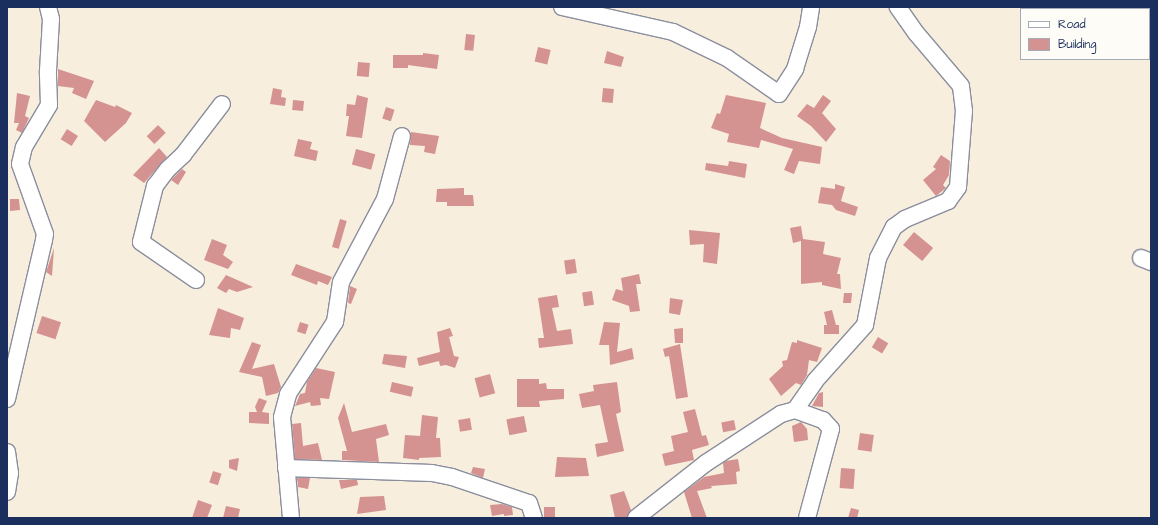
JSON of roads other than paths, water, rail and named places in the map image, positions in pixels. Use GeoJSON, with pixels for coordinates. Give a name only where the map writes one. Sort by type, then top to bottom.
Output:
{"type":"FeatureCollection","features":[{"type":"Feature","properties":{"kind":"street"},"geometry":{"type":"LineString","coordinates":[[7,399],[45,234],[20,164],[24,147],[49,105],[48,71],[51,26],[48,7]]}},
{"type":"Feature","properties":{"kind":"street"},"geometry":{"type":"LineString","coordinates":[[562,7],[673,32],[727,58],[779,94],[795,69],[808,27],[811,7]]}},
{"type":"Feature","properties":{"kind":"street"},"geometry":{"type":"LineString","coordinates":[[795,410],[814,381],[865,324],[878,258],[894,227],[905,219],[948,201],[958,187],[964,111],[961,86],[916,33],[898,7]]}},
{"type":"Feature","properties":{"kind":"street"},"geometry":{"type":"LineString","coordinates":[[196,280],[142,242],[155,186],[168,169],[183,155],[222,104]]}},
{"type":"Feature","properties":{"kind":"street"},"geometry":{"type":"LineString","coordinates":[[291,518],[282,417],[288,394],[335,322],[341,282],[385,199],[402,136]]}},
{"type":"Feature","properties":{"kind":"street"},"geometry":{"type":"LineString","coordinates":[[636,518],[706,463],[781,414],[795,410],[824,420],[831,429],[807,518]]}},
{"type":"Feature","properties":{"kind":"street"},"geometry":{"type":"LineString","coordinates":[[7,452],[10,473],[7,492]]}},
{"type":"Feature","properties":{"kind":"street"},"geometry":{"type":"LineString","coordinates":[[286,468],[432,473],[452,477],[529,503],[534,518]]}}]}
